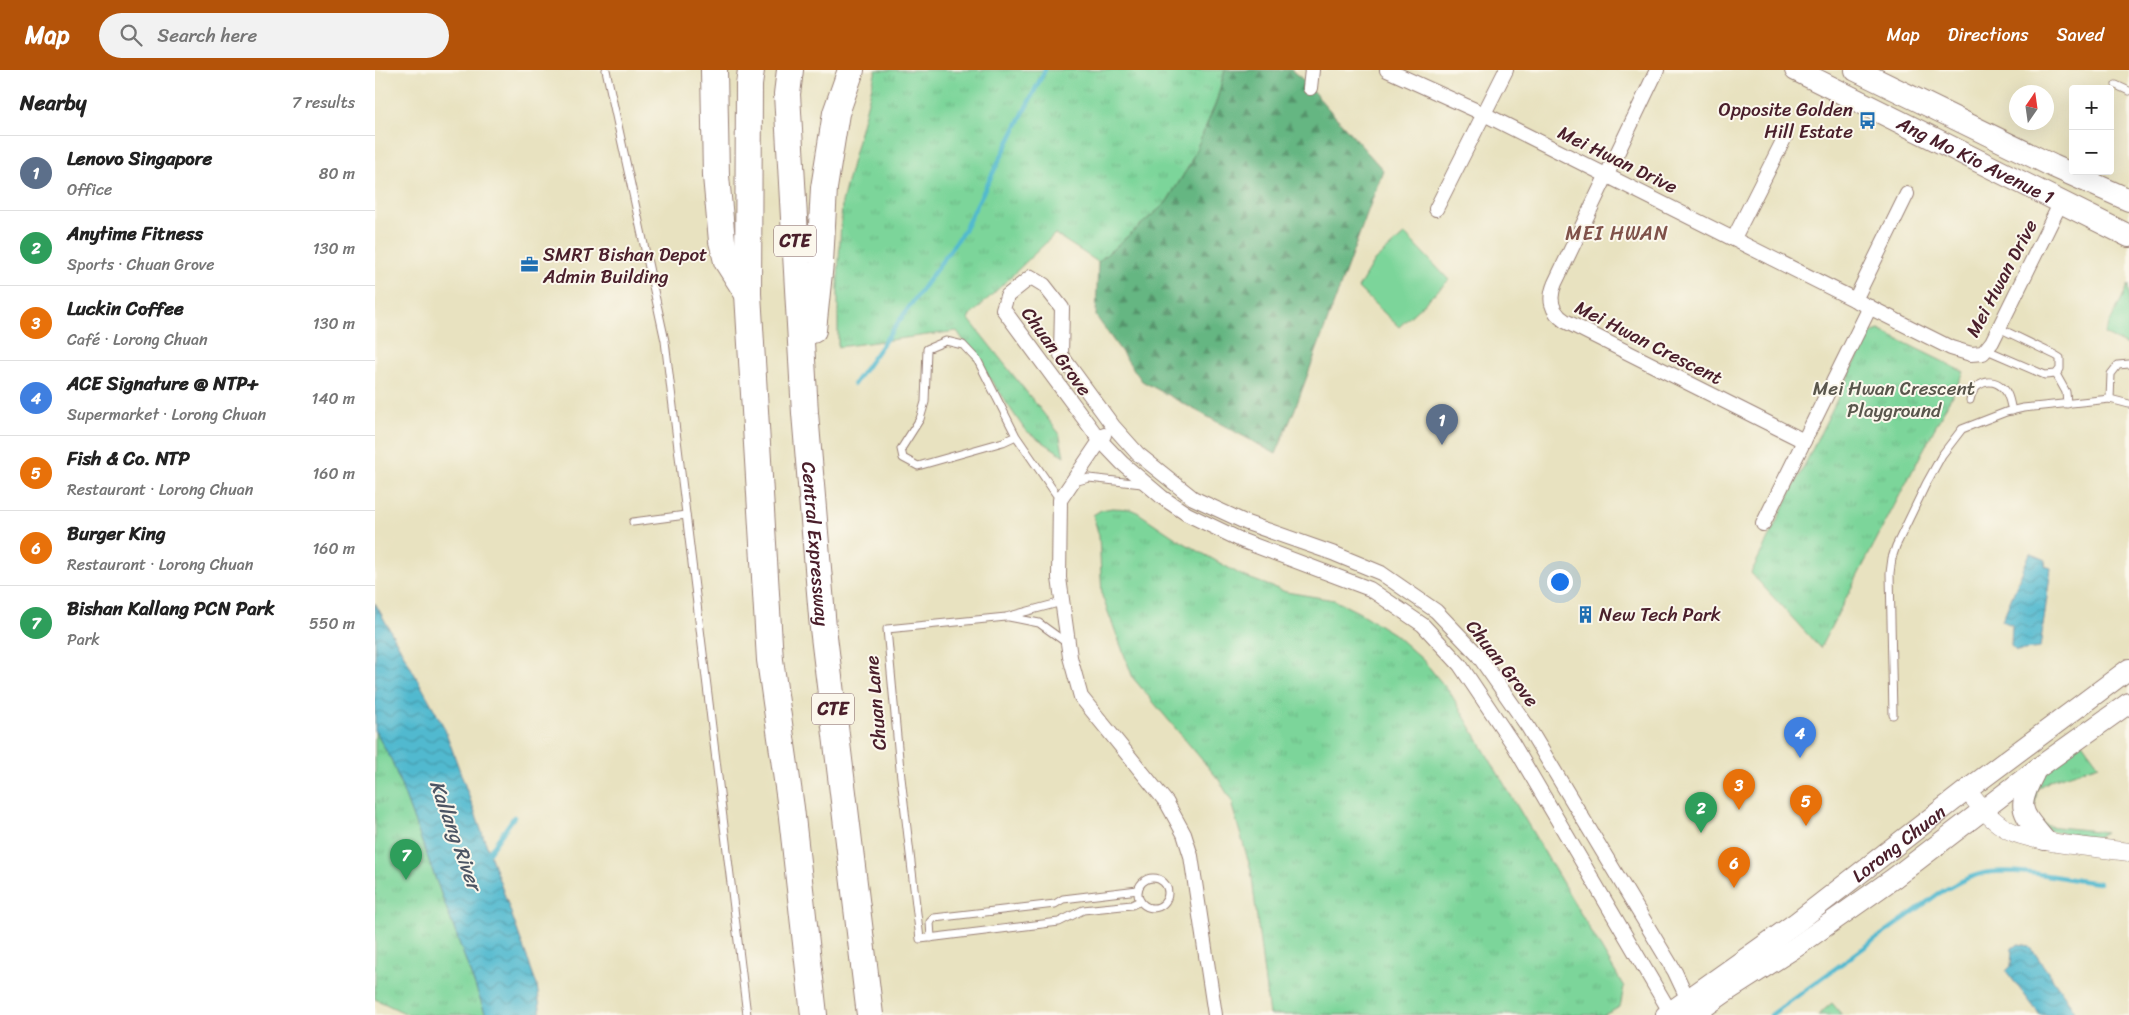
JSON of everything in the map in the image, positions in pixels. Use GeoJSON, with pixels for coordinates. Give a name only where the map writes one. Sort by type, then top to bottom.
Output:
{"type":"FeatureCollection","features":[{"type":"Feature","properties":{"kind":"highway"},"geometry":{"type":"LineString","coordinates":[[714,70],[716,176],[722,241],[727,261],[748,294]]}},
{"type":"Feature","properties":{"kind":"highway","name":"CTE"},"geometry":{"type":"LineString","coordinates":[[751,70],[749,85],[748,294],[770,660],[790,798],[814,1015]]}},
{"type":"Feature","properties":{"kind":"highway","name":"Central Expressway"},"geometry":{"type":"LineString","coordinates":[[790,70],[787,94],[805,413],[823,628],[869,1015]]}},
{"type":"Feature","properties":{"kind":"highway"},"geometry":{"type":"LineString","coordinates":[[805,413],[820,263],[824,188],[836,113],[851,70]]}},
{"type":"Feature","properties":{"kind":"main road","name":"Ang Mo Kio Avenue 1"},"geometry":{"type":"LineString","coordinates":[[1796,70],[2129,236]]}},
{"type":"Feature","properties":{"kind":"main road","name":"Ang Mo Kio Avenue 1"},"geometry":{"type":"LineString","coordinates":[[1856,70],[2053,166],[2129,200]]}},
{"type":"Feature","properties":{"kind":"main road","name":"Lorong Chuan"},"geometry":{"type":"LineString","coordinates":[[1692,1010],[1797,922],[1967,790],[2127,676]]}},
{"type":"Feature","properties":{"kind":"main road","name":"Lorong Chuan"},"geometry":{"type":"LineString","coordinates":[[1670,1014],[1692,1010],[1877,889],[2129,703]]}},
{"type":"Feature","properties":{"kind":"main road"},"geometry":{"type":"LineString","coordinates":[[2036,770],[2024,793],[2022,804],[2024,815],[2045,840]]}},
{"type":"Feature","properties":{"kind":"street"},"geometry":{"type":"LineString","coordinates":[[1310,88],[1312,70]]}},
{"type":"Feature","properties":{"kind":"street","name":"Mei Hwan Drive"},"geometry":{"type":"LineString","coordinates":[[1387,70],[1484,114],[1735,238],[1957,351],[1978,354],[1987,350],[2061,202]]}},
{"type":"Feature","properties":{"kind":"street"},"geometry":{"type":"LineString","coordinates":[[1436,209],[1506,70]]}},
{"type":"Feature","properties":{"kind":"street","name":"Mei Hwan Crescent"},"geometry":{"type":"LineString","coordinates":[[1657,70],[1553,288],[1552,305],[1555,313],[1565,322],[1804,441]]}},
{"type":"Feature","properties":{"kind":"street"},"geometry":{"type":"LineString","coordinates":[[1735,238],[1785,137]]}},
{"type":"Feature","properties":{"kind":"street"},"geometry":{"type":"LineString","coordinates":[[1855,300],[1907,194]]}},
{"type":"Feature","properties":{"kind":"street","name":"Chuan Grove"},"geometry":{"type":"LineString","coordinates":[[1670,1014],[1513,744],[1460,665],[1423,625],[1371,589],[1330,572],[1243,541],[1187,514],[1163,498],[1122,463],[1099,439],[1003,309],[1007,296],[1031,277],[1043,285],[1062,308],[1061,355],[1113,426],[1138,454],[1193,498],[1247,523],[1335,554],[1381,573],[1437,611],[1478,655],[1528,727],[1675,972],[1692,1010]]}},
{"type":"Feature","properties":{"kind":"street"},"geometry":{"type":"LineString","coordinates":[[1763,524],[1870,307]]}},
{"type":"Feature","properties":{"kind":"street"},"geometry":{"type":"LineString","coordinates":[[1113,426],[1099,439],[1060,500],[1059,578],[1068,644],[1081,697],[1167,802],[1184,834],[1191,856],[1215,1015]]}},
{"type":"Feature","properties":{"kind":"street"},"geometry":{"type":"LineString","coordinates":[[1967,790],[1983,810],[2013,833],[2045,840],[2129,852]]}},
{"type":"Feature","properties":{"kind":"lane"},"geometry":{"type":"LineString","coordinates":[[606,70],[665,341],[747,1015]]}},
{"type":"Feature","properties":{"kind":"lane"},"geometry":{"type":"LineString","coordinates":[[2116,85],[2129,91]]}},
{"type":"Feature","properties":{"kind":"lane"},"geometry":{"type":"LineString","coordinates":[[1987,350],[2045,375],[2056,374],[2060,369],[2060,358],[1999,328]]}},
{"type":"Feature","properties":{"kind":"lane"},"geometry":{"type":"LineString","coordinates":[[1016,436],[1003,442],[918,466],[903,458],[901,449],[920,419],[925,402],[927,349],[946,341],[963,345],[978,361],[1016,436],[1060,500]]}},
{"type":"Feature","properties":{"kind":"lane"},"geometry":{"type":"LineString","coordinates":[[2110,399],[2111,374],[2118,365],[2129,364]]}},
{"type":"Feature","properties":{"kind":"lane"},"geometry":{"type":"LineString","coordinates":[[2056,374],[2066,392],[2067,404]]}},
{"type":"Feature","properties":{"kind":"lane"},"geometry":{"type":"LineString","coordinates":[[1970,400],[1973,391],[1978,386],[1983,382],[1991,382],[1997,384],[2006,392],[2012,411]]}},
{"type":"Feature","properties":{"kind":"lane"},"geometry":{"type":"LineString","coordinates":[[1893,715],[1890,573],[1894,552],[1926,484],[1951,441],[1962,429],[2012,411],[2110,399],[2129,404]]}},
{"type":"Feature","properties":{"kind":"lane"},"geometry":{"type":"LineString","coordinates":[[1071,483],[1089,478],[1148,484]]}},
{"type":"Feature","properties":{"kind":"lane"},"geometry":{"type":"LineString","coordinates":[[633,522],[686,515]]}},
{"type":"Feature","properties":{"kind":"lane","name":"Chuan Lane"},"geometry":{"type":"LineString","coordinates":[[931,938],[920,939],[900,769],[887,629],[1006,617],[1062,602]]}},
{"type":"Feature","properties":{"kind":"lane"},"geometry":{"type":"LineString","coordinates":[[1006,617],[1039,623],[1068,644]]}},
{"type":"Feature","properties":{"kind":"lane"},"geometry":{"type":"LineString","coordinates":[[1151,878],[1163,882],[1167,888],[1166,900],[1156,908],[1145,906],[1140,901],[1138,890],[1141,884],[1151,878]]}},
{"type":"Feature","properties":{"kind":"lane"},"geometry":{"type":"LineString","coordinates":[[1138,890],[1063,900],[1055,904],[934,918],[930,922],[931,938],[1059,922],[1083,910],[1132,904],[1140,901]]}},
{"type":"Feature","properties":{"kind":"green space"},"geometry":{"type":"Polygon","coordinates":[[[876,70],[1225,70],[1216,103],[1189,166],[1166,203],[1098,262],[1055,234],[968,318],[1059,433],[1064,456],[1025,430],[957,331],[838,347],[838,278],[842,202],[876,70]]]}},
{"type":"Feature","properties":{"kind":"green space"},"geometry":{"type":"Polygon","coordinates":[[[1225,70],[1291,70],[1301,78],[1383,170],[1295,409],[1276,454],[1142,381],[1096,316],[1098,262],[1166,203],[1189,166],[1216,103],[1225,70]]]}},
{"type":"Feature","properties":{"kind":"green space"},"geometry":{"type":"Polygon","coordinates":[[[1405,234],[1449,280],[1399,327],[1358,288],[1374,261],[1405,234]]]}},
{"type":"Feature","properties":{"kind":"green space"},"geometry":{"type":"Polygon","coordinates":[[[2129,284],[2129,346],[2104,334],[2129,284]]]}},
{"type":"Feature","properties":{"kind":"green space","name":"Mei Hwan Crescent Playground"},"geometry":{"type":"Polygon","coordinates":[[[1879,330],[1964,372],[1820,648],[1751,573],[1870,333],[1879,330]]]}},
{"type":"Feature","properties":{"kind":"green space"},"geometry":{"type":"Polygon","coordinates":[[[1112,508],[1130,509],[1137,512],[1177,539],[1243,576],[1286,592],[1334,600],[1360,613],[1394,634],[1423,660],[1451,694],[1624,987],[1620,1007],[1604,1015],[1269,1015],[1251,870],[1232,806],[1234,805],[1219,780],[1133,678],[1102,596],[1099,536],[1093,515],[1101,510],[1112,508]]]}},
{"type":"Feature","properties":{"kind":"green space"},"geometry":{"type":"Polygon","coordinates":[[[375,731],[392,761],[486,1015],[409,1015],[375,999],[375,731]]]}},
{"type":"Feature","properties":{"kind":"green space"},"geometry":{"type":"Polygon","coordinates":[[[2080,739],[2099,765],[2051,780],[2037,789],[2033,816],[2048,826],[2106,832],[2097,837],[2050,831],[2024,815],[2023,802],[2031,779],[2049,761],[2080,739]]]}},
{"type":"Feature","properties":{"kind":"green space"},"geometry":{"type":"Polygon","coordinates":[[[1832,1003],[1842,1015],[1818,1015],[1832,1003]]]}},
{"type":"Feature","properties":{"kind":"water"},"geometry":{"type":"Polygon","coordinates":[[[2030,553],[2046,560],[2045,566],[2051,568],[2040,648],[2016,651],[2011,646],[2012,625],[2002,621],[2030,553]]]}},
{"type":"Feature","properties":{"kind":"water","name":"Kallang River"},"geometry":{"type":"Polygon","coordinates":[[[375,603],[444,727],[537,985],[541,1015],[486,1015],[392,761],[375,731],[375,603]]]}},
{"type":"Feature","properties":{"kind":"water"},"geometry":{"type":"Polygon","coordinates":[[[2019,944],[2028,946],[2034,952],[2075,1011],[2070,1015],[2040,1015],[2006,971],[2011,966],[2012,948],[2019,944]]]}},
{"type":"Feature","properties":{"kind":"waterway"},"geometry":{"type":"LineString","coordinates":[[854,384],[963,232],[1045,70]]}},
{"type":"Feature","properties":{"kind":"waterway"},"geometry":{"type":"LineString","coordinates":[[487,855],[514,817]]}},
{"type":"Feature","properties":{"kind":"waterway"},"geometry":{"type":"LineString","coordinates":[[1771,1015],[1938,894],[1970,877],[1984,873],[2004,871],[2099,883]]}},
{"type":"Feature","properties":{"kind":"place","name":"Opposite Golden Hill Estate"},"geometry":{"type":"Point","coordinates":[1867,120]}},
{"type":"Feature","properties":{"kind":"place","name":"SMRT Bishan Depot Admin Building"},"geometry":{"type":"Point","coordinates":[529,265]}},
{"type":"Feature","properties":{"kind":"place","name":"Lenovo Singapore"},"geometry":{"type":"Point","coordinates":[1442,445]}},
{"type":"Feature","properties":{"kind":"place","name":"New Tech Park"},"geometry":{"type":"Point","coordinates":[1585,614]}},
{"type":"Feature","properties":{"kind":"place","name":"ACE Signature @ NTP+"},"geometry":{"type":"Point","coordinates":[1800,758]}},
{"type":"Feature","properties":{"kind":"place","name":"Luckin Coffee"},"geometry":{"type":"Point","coordinates":[1739,810]}},
{"type":"Feature","properties":{"kind":"place","name":"Fish & Co. NTP"},"geometry":{"type":"Point","coordinates":[1806,826]}},
{"type":"Feature","properties":{"kind":"place","name":"Anytime Fitness"},"geometry":{"type":"Point","coordinates":[1701,833]}},
{"type":"Feature","properties":{"kind":"place","name":"Bishan Kallang PCN Park"},"geometry":{"type":"Point","coordinates":[406,880]}},
{"type":"Feature","properties":{"kind":"place","name":"Burger King"},"geometry":{"type":"Point","coordinates":[1734,888]}},
{"type":"Feature","properties":{"kind":"district","name":"MEI HWAN"},"geometry":{"type":"Point","coordinates":[1617,233]}}]}
